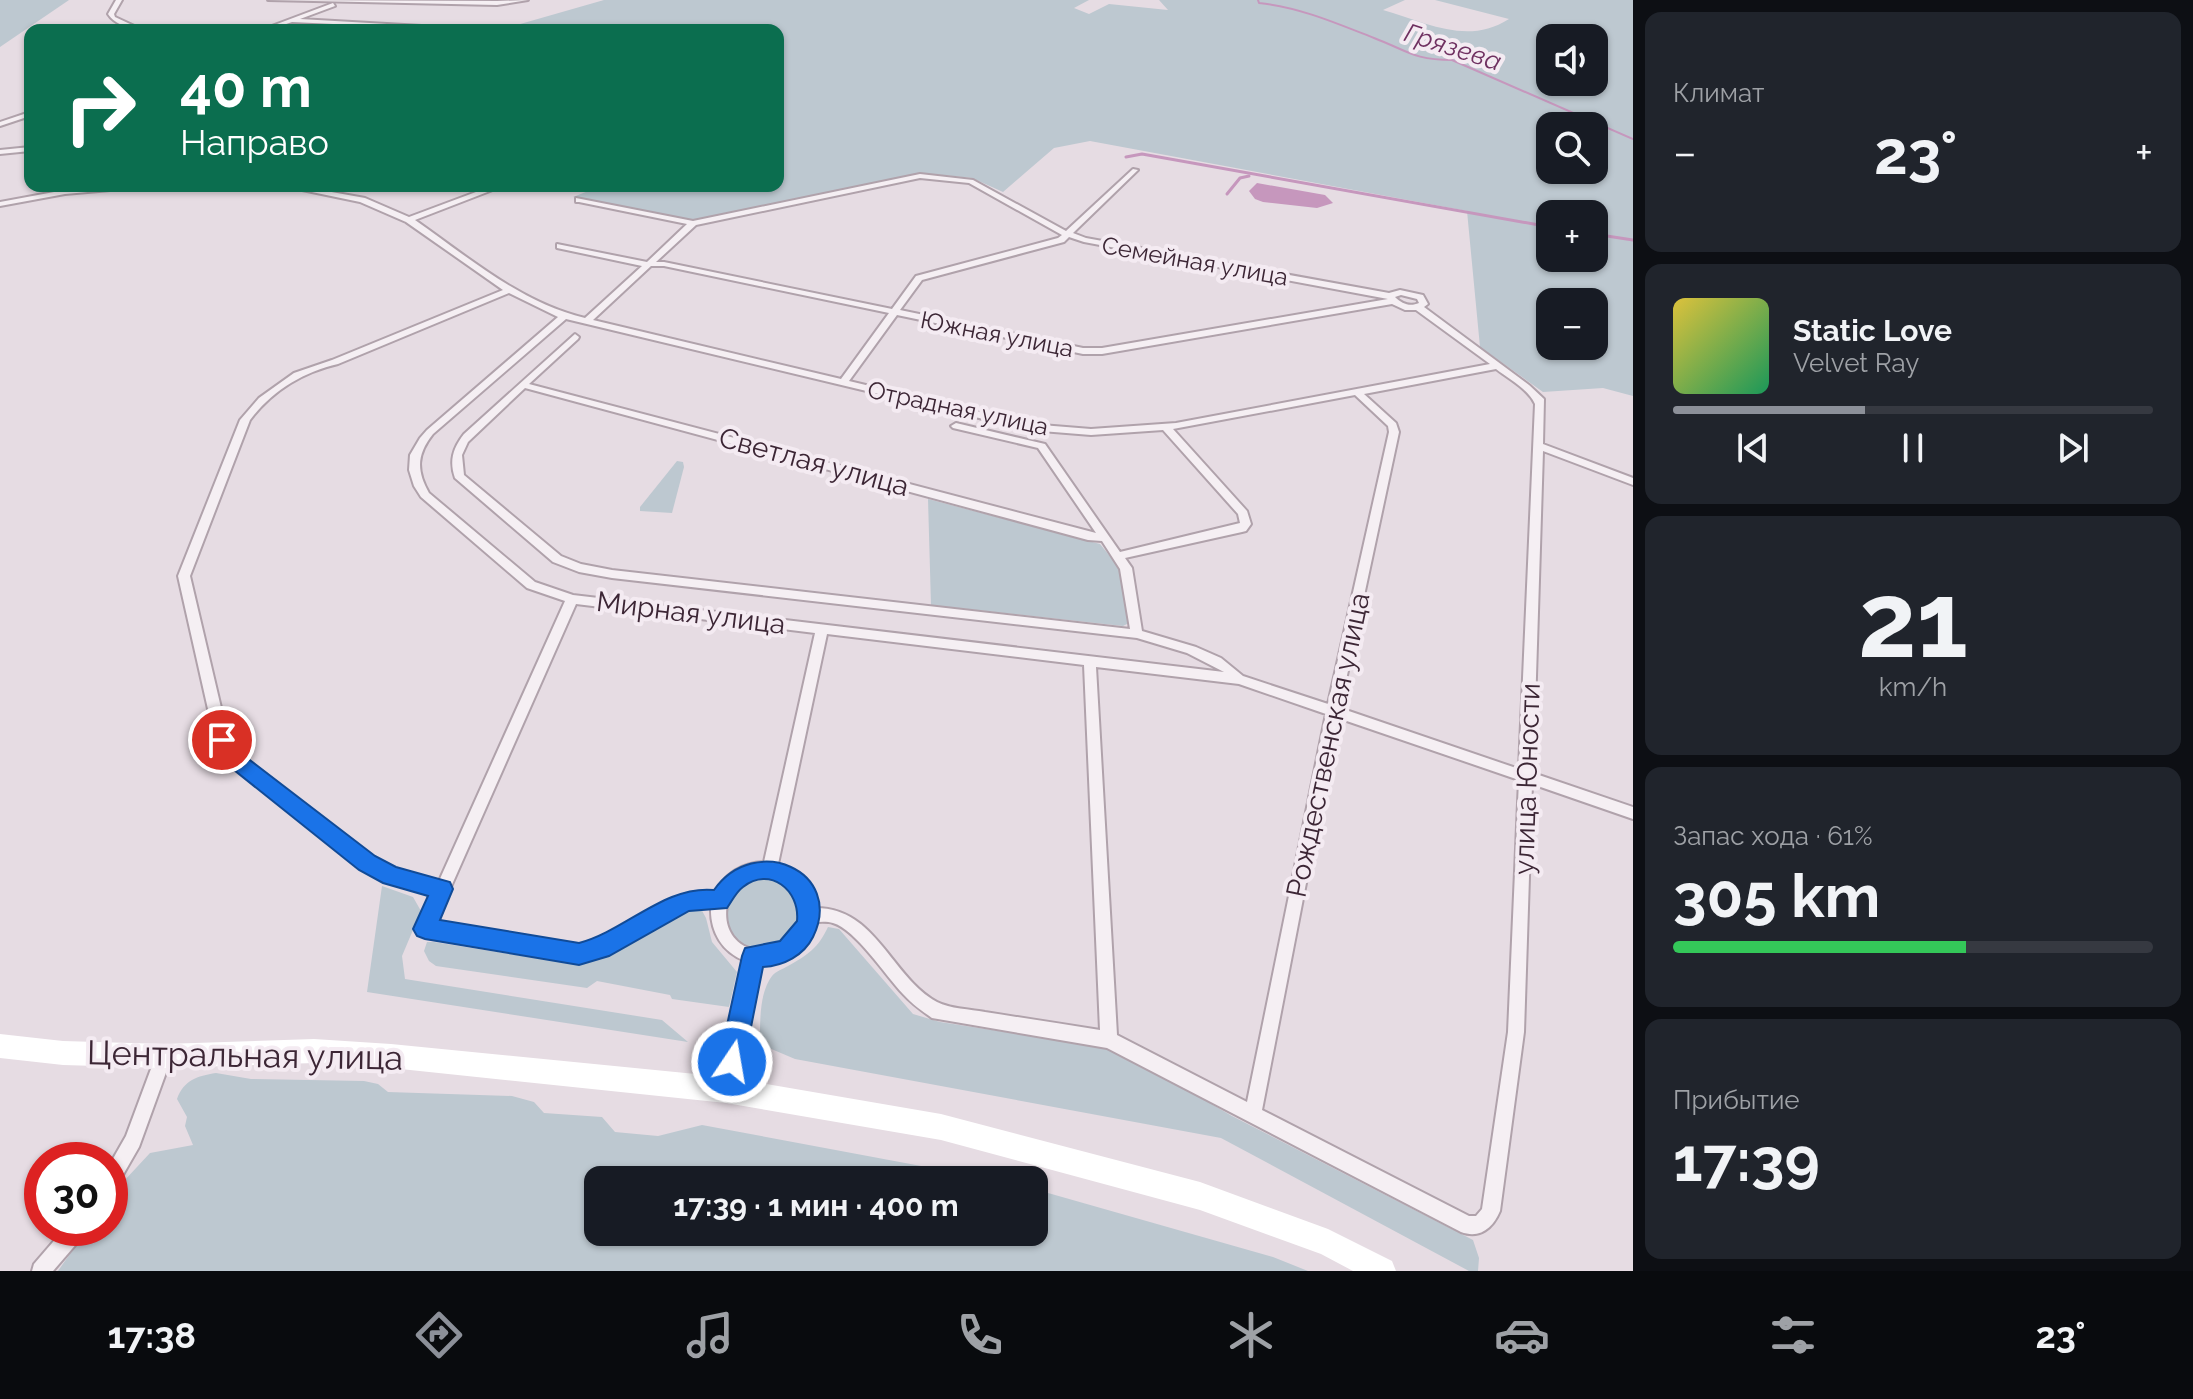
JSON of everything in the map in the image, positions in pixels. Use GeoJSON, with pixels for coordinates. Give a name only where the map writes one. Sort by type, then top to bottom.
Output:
{"type":"FeatureCollection","features":[{"type":"Feature","properties":{"kind":"street"},"geometry":{"type":"LineString","coordinates":[[119,0],[111,14],[126,24]]}},
{"type":"Feature","properties":{"kind":"street"},"geometry":{"type":"LineString","coordinates":[[271,0],[497,3],[525,0]]}},
{"type":"Feature","properties":{"kind":"street"},"geometry":{"type":"LineString","coordinates":[[281,24],[342,1]]}},
{"type":"Feature","properties":{"kind":"street"},"geometry":{"type":"LineString","coordinates":[[292,20],[374,24]]}},
{"type":"Feature","properties":{"kind":"street"},"geometry":{"type":"LineString","coordinates":[[0,124],[24,116]]}},
{"type":"Feature","properties":{"kind":"street"},"geometry":{"type":"LineString","coordinates":[[0,152],[24,150]]}},
{"type":"Feature","properties":{"kind":"street"},"geometry":{"type":"LineString","coordinates":[[843,383],[919,278],[1055,243],[1069,236],[1135,170]]}},
{"type":"Feature","properties":{"kind":"street","name":"Семейная улица"},"geometry":{"type":"LineString","coordinates":[[693,223],[920,176],[971,181],[1069,236],[1392,298]]}},
{"type":"Feature","properties":{"kind":"street"},"geometry":{"type":"LineString","coordinates":[[0,204],[54,192]]}},
{"type":"Feature","properties":{"kind":"street","name":"Отрадная улица"},"geometry":{"type":"LineString","coordinates":[[319,192],[362,200],[409,220],[509,290],[564,316],[1029,427],[1091,432],[1166,427],[1496,366]]}},
{"type":"Feature","properties":{"kind":"street"},"geometry":{"type":"LineString","coordinates":[[409,220],[483,192]]}},
{"type":"Feature","properties":{"kind":"street"},"geometry":{"type":"LineString","coordinates":[[579,200],[693,223]]}},
{"type":"Feature","properties":{"kind":"street"},"geometry":{"type":"LineString","coordinates":[[587,321],[693,223]]}},
{"type":"Feature","properties":{"kind":"street","name":"Южная улица"},"geometry":{"type":"LineString","coordinates":[[560,246],[1053,347],[1092,351],[1392,298]]}},
{"type":"Feature","properties":{"kind":"street"},"geometry":{"type":"LineString","coordinates":[[442,889],[391,876],[367,863],[224,749],[184,576],[245,420],[256,406],[305,370],[335,362],[509,290]]}},
{"type":"Feature","properties":{"kind":"street"},"geometry":{"type":"LineString","coordinates":[[1419,308],[1424,302],[1416,295],[1400,292],[1392,298],[1402,306],[1419,308],[1496,366]]}},
{"type":"Feature","properties":{"kind":"street","name":"Мирная улица"},"geometry":{"type":"LineString","coordinates":[[564,316],[430,432],[418,446],[413,462],[414,479],[437,505],[531,585],[572,599],[1239,679],[1633,813]]}},
{"type":"Feature","properties":{"kind":"street","name":"Мирная улица"},"geometry":{"type":"LineString","coordinates":[[575,337],[467,436],[457,449],[455,461],[459,476],[557,559],[579,568],[612,574],[1137,634],[1197,651],[1230,670],[1239,679]]}},
{"type":"Feature","properties":{"kind":"street","name":"улица Юности"},"geometry":{"type":"LineString","coordinates":[[1253,1114],[1468,1225],[1477,1226],[1486,1221],[1491,1211],[1516,1032],[1539,446],[1539,399],[1496,366]]}},
{"type":"Feature","properties":{"kind":"street","name":"Светлая улица"},"geometry":{"type":"LineString","coordinates":[[523,385],[1088,536],[1106,538]]}},
{"type":"Feature","properties":{"kind":"street","name":"Рождественская улица"},"geometry":{"type":"LineString","coordinates":[[1253,1114],[1333,710],[1394,432],[1393,425],[1357,392]]}},
{"type":"Feature","properties":{"kind":"street"},"geometry":{"type":"LineString","coordinates":[[956,426],[1041,446],[1126,568],[1137,634]]}},
{"type":"Feature","properties":{"kind":"street"},"geometry":{"type":"LineString","coordinates":[[1118,556],[1242,528],[1246,524],[1243,513],[1166,427]]}},
{"type":"Feature","properties":{"kind":"street"},"geometry":{"type":"LineString","coordinates":[[1539,446],[1633,482]]}},
{"type":"Feature","properties":{"kind":"street"},"geometry":{"type":"LineString","coordinates":[[572,599],[425,929],[579,954],[601,948],[685,902],[699,899],[719,901]]}},
{"type":"Feature","properties":{"kind":"street"},"geometry":{"type":"LineString","coordinates":[[769,870],[822,629]]}},
{"type":"Feature","properties":{"kind":"street"},"geometry":{"type":"LineString","coordinates":[[1090,661],[1109,1040]]}},
{"type":"Feature","properties":{"kind":"street"},"geometry":{"type":"LineString","coordinates":[[769,870],[784,874],[802,887],[810,915],[805,930],[788,949],[772,955],[754,956],[736,949],[723,936],[717,919],[719,901],[727,887],[739,877],[769,870]]}},
{"type":"Feature","properties":{"kind":"street"},"geometry":{"type":"LineString","coordinates":[[810,915],[835,916],[851,925],[915,997],[938,1012],[1109,1040],[1253,1114]]}},
{"type":"Feature","properties":{"kind":"street"},"geometry":{"type":"LineString","coordinates":[[726,1090],[754,956]]}},
{"type":"Feature","properties":{"kind":"street","name":"Центральная улица"},"geometry":{"type":"LineString","coordinates":[[0,1046],[63,1053],[164,1056],[314,1051],[489,1064],[726,1090],[941,1127],[1200,1196],[1328,1243],[1382,1271]]}},
{"type":"Feature","properties":{"kind":"street"},"geometry":{"type":"LineString","coordinates":[[128,1150],[164,1056]]}},
{"type":"Feature","properties":{"kind":"street"},"geometry":{"type":"LineString","coordinates":[[41,1271],[62,1246]]}},
{"type":"Feature","properties":{"kind":"shaded area"},"geometry":{"type":"Polygon","coordinates":[[[0,0],[69,0],[34,24],[24,24],[24,31],[0,47],[0,0]]]}},
{"type":"Feature","properties":{"kind":"shaded area"},"geometry":{"type":"Polygon","coordinates":[[[604,0],[1089,0],[1074,8],[1089,14],[1109,4],[1168,10],[1159,0],[1405,0],[1383,10],[1446,29],[1478,31],[1509,19],[1435,0],[1633,0],[1633,396],[1603,388],[1543,392],[1480,347],[1467,211],[1090,141],[1054,148],[1003,192],[972,178],[922,173],[693,221],[573,197],[586,192],[784,192],[784,24],[520,24],[604,0]]]}},
{"type":"Feature","properties":{"kind":"shaded area"},"geometry":{"type":"Polygon","coordinates":[[[1257,183],[1325,195],[1333,203],[1317,208],[1263,202],[1255,199],[1249,191],[1257,183]]]}},
{"type":"Feature","properties":{"kind":"shaded area"},"geometry":{"type":"Polygon","coordinates":[[[677,461],[683,462],[684,467],[672,513],[640,511],[640,507],[677,461]]]}},
{"type":"Feature","properties":{"kind":"shaded area"},"geometry":{"type":"Polygon","coordinates":[[[928,499],[1100,544],[1118,566],[1129,623],[1123,626],[931,605],[928,499]]]}},
{"type":"Feature","properties":{"kind":"shaded area"},"geometry":{"type":"Polygon","coordinates":[[[763,876],[777,879],[789,887],[797,899],[800,913],[797,927],[789,939],[777,947],[763,950],[749,947],[737,939],[729,927],[726,913],[729,899],[737,887],[749,879],[763,876]]]}},
{"type":"Feature","properties":{"kind":"shaded area"},"geometry":{"type":"Polygon","coordinates":[[[382,886],[413,897],[421,911],[402,956],[405,979],[662,1020],[688,1042],[367,992],[382,886]]]}},
{"type":"Feature","properties":{"kind":"shaded area"},"geometry":{"type":"Polygon","coordinates":[[[687,907],[700,907],[712,942],[737,972],[729,1007],[672,999],[670,995],[597,981],[587,988],[436,966],[424,951],[427,942],[434,942],[574,964],[596,957],[687,907]]]}},
{"type":"Feature","properties":{"kind":"shaded area"},"geometry":{"type":"Polygon","coordinates":[[[828,927],[839,929],[913,1014],[940,1022],[1117,1049],[1232,1116],[1473,1240],[1479,1258],[1478,1271],[1469,1271],[1221,1138],[795,1059],[769,1048],[760,1038],[762,1006],[768,982],[775,973],[812,950],[828,927]]]}},
{"type":"Feature","properties":{"kind":"shaded area"},"geometry":{"type":"Polygon","coordinates":[[[216,1073],[251,1079],[364,1081],[378,1084],[388,1092],[512,1096],[534,1102],[544,1113],[602,1117],[615,1132],[658,1136],[702,1125],[921,1166],[584,1166],[584,1246],[1048,1246],[1048,1193],[1273,1257],[1308,1271],[58,1271],[75,1246],[128,1246],[128,1177],[150,1153],[193,1145],[185,1126],[187,1117],[177,1099],[183,1087],[216,1073]]]}},
{"type":"Feature","properties":{"kind":"waterway","name":"Грязева"},"geometry":{"type":"LineString","coordinates":[[1258,0],[1259,3],[1317,16],[1412,54],[1452,60],[1633,139]]}},
{"type":"Feature","properties":{"kind":"waterway"},"geometry":{"type":"LineString","coordinates":[[1126,157],[1142,154],[1536,224]]}},
{"type":"Feature","properties":{"kind":"waterway"},"geometry":{"type":"LineString","coordinates":[[1227,194],[1240,178],[1249,176]]}},
{"type":"Feature","properties":{"kind":"waterway"},"geometry":{"type":"LineString","coordinates":[[1608,236],[1633,240]]}},
{"type":"Feature","properties":{"kind":"route"},"geometry":{"type":"LineString","coordinates":[[222,740],[224,749],[231,757],[367,863],[391,876],[442,889],[425,929],[579,954],[601,948],[685,902],[699,899],[719,901],[732,882],[746,874],[769,870],[791,877],[806,893],[810,907],[808,923],[801,938],[788,949],[772,955],[754,956],[732,1062]]}}]}
